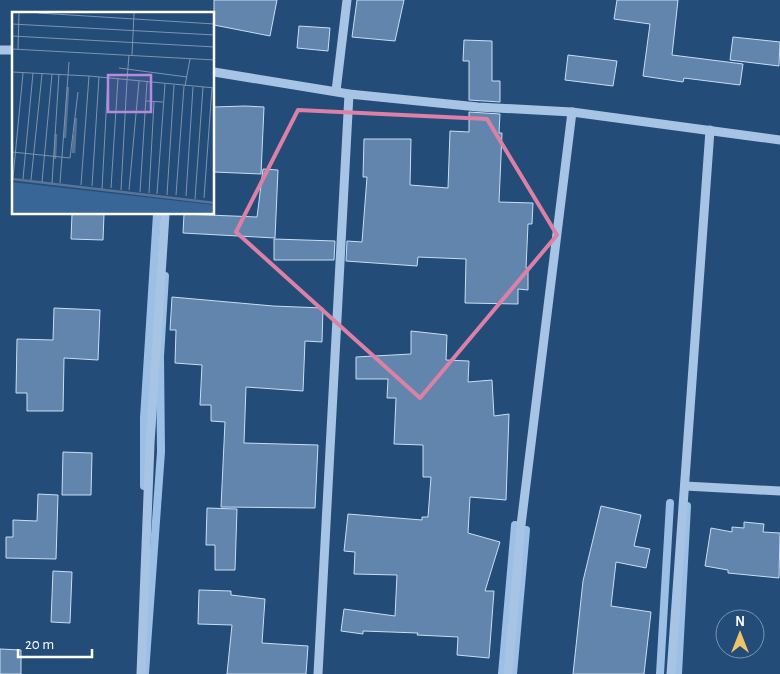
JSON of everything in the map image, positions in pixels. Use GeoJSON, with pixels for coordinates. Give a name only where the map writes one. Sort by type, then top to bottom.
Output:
{"type":"FeatureCollection","features":[{"type":"Feature","properties":{"kind":"street"},"geometry":{"type":"LineString","coordinates":[[336,92],[347,0]]}},
{"type":"Feature","properties":{"kind":"street"},"geometry":{"type":"LineString","coordinates":[[215,72],[350,94],[478,108],[572,112],[780,140]]}},
{"type":"Feature","properties":{"kind":"street"},"geometry":{"type":"LineString","coordinates":[[318,674],[350,94]]}},
{"type":"Feature","properties":{"kind":"street"},"geometry":{"type":"LineString","coordinates":[[508,674],[522,516],[572,112]]}},
{"type":"Feature","properties":{"kind":"street"},"geometry":{"type":"LineString","coordinates":[[671,674],[710,130]]}},
{"type":"Feature","properties":{"kind":"street"},"geometry":{"type":"LineString","coordinates":[[141,674],[150,444],[165,215]]}},
{"type":"Feature","properties":{"kind":"street"},"geometry":{"type":"LineString","coordinates":[[685,486],[780,491]]}},
{"type":"Feature","properties":{"kind":"highlighted area"},"geometry":{"type":"Polygon","coordinates":[[[298,110],[487,119],[557,235],[420,398],[236,232],[298,110]]]}},
{"type":"Feature","properties":{"kind":"building"},"geometry":{"type":"Polygon","coordinates":[[[214,0],[277,0],[270,36],[215,25],[214,0]]]}},
{"type":"Feature","properties":{"kind":"building"},"geometry":{"type":"Polygon","coordinates":[[[357,0],[404,0],[395,41],[352,37],[357,0]]]}},
{"type":"Feature","properties":{"kind":"building"},"geometry":{"type":"Polygon","coordinates":[[[617,0],[678,0],[672,55],[743,64],[740,85],[684,78],[683,82],[643,76],[650,24],[614,19],[617,0]]]}},
{"type":"Feature","properties":{"kind":"building"},"geometry":{"type":"Polygon","coordinates":[[[299,26],[330,28],[328,51],[297,48],[299,26]]]}},
{"type":"Feature","properties":{"kind":"building"},"geometry":{"type":"Polygon","coordinates":[[[733,37],[780,42],[779,66],[730,60],[733,37]]]}},
{"type":"Feature","properties":{"kind":"building"},"geometry":{"type":"Polygon","coordinates":[[[464,40],[492,41],[492,81],[500,81],[500,102],[469,100],[469,61],[463,61],[464,40]]]}},
{"type":"Feature","properties":{"kind":"building"},"geometry":{"type":"Polygon","coordinates":[[[568,55],[617,61],[613,86],[565,80],[568,55]]]}},
{"type":"Feature","properties":{"kind":"building"},"geometry":{"type":"Polygon","coordinates":[[[215,107],[264,107],[261,174],[215,172],[215,107]]]}},
{"type":"Feature","properties":{"kind":"building"},"geometry":{"type":"Polygon","coordinates":[[[469,112],[500,114],[499,133],[502,133],[499,202],[533,203],[532,224],[528,224],[526,268],[528,268],[528,290],[518,289],[518,304],[465,303],[466,259],[418,257],[417,266],[346,261],[347,241],[362,242],[367,177],[363,177],[364,139],[411,139],[410,185],[448,188],[450,131],[469,132],[469,112]]]}},
{"type":"Feature","properties":{"kind":"building"},"geometry":{"type":"Polygon","coordinates":[[[263,169],[278,170],[275,238],[183,233],[184,215],[257,217],[263,169]]]}},
{"type":"Feature","properties":{"kind":"building"},"geometry":{"type":"Polygon","coordinates":[[[72,215],[104,215],[103,240],[71,239],[72,215]]]}},
{"type":"Feature","properties":{"kind":"building"},"geometry":{"type":"Polygon","coordinates":[[[274,239],[335,241],[334,260],[274,260],[274,239]]]}},
{"type":"Feature","properties":{"kind":"building"},"geometry":{"type":"Polygon","coordinates":[[[172,297],[273,306],[323,308],[322,342],[305,341],[303,391],[246,387],[244,443],[318,445],[315,508],[221,507],[225,422],[211,421],[211,405],[200,405],[202,365],[175,363],[176,330],[170,330],[172,297]]]}},
{"type":"Feature","properties":{"kind":"building"},"geometry":{"type":"Polygon","coordinates":[[[54,308],[100,310],[98,360],[64,358],[63,411],[27,411],[27,393],[16,393],[17,339],[53,340],[54,308]]]}},
{"type":"Feature","properties":{"kind":"building"},"geometry":{"type":"Polygon","coordinates":[[[411,331],[447,335],[446,360],[469,361],[468,382],[492,380],[494,416],[509,414],[506,500],[470,497],[468,533],[500,542],[485,591],[494,591],[489,658],[457,655],[458,637],[417,635],[418,633],[363,631],[363,634],[341,631],[344,609],[395,616],[397,575],[354,574],[355,552],[344,551],[348,514],[422,520],[422,517],[428,517],[431,477],[423,477],[423,445],[394,444],[396,398],[387,398],[388,379],[356,379],[356,357],[411,354],[411,331]]]}},
{"type":"Feature","properties":{"kind":"building"},"geometry":{"type":"Polygon","coordinates":[[[63,452],[92,453],[91,495],[62,495],[63,452]]]}},
{"type":"Feature","properties":{"kind":"building"},"geometry":{"type":"Polygon","coordinates":[[[38,494],[58,495],[56,559],[6,558],[6,537],[13,537],[13,520],[37,521],[38,494]]]}},
{"type":"Feature","properties":{"kind":"building"},"geometry":{"type":"Polygon","coordinates":[[[601,506],[641,515],[634,546],[650,549],[646,568],[616,562],[611,606],[651,612],[644,674],[573,674],[583,581],[601,506]]]}},
{"type":"Feature","properties":{"kind":"building"},"geometry":{"type":"Polygon","coordinates":[[[207,508],[237,509],[235,570],[215,570],[215,545],[206,545],[207,508]]]}},
{"type":"Feature","properties":{"kind":"building"},"geometry":{"type":"Polygon","coordinates":[[[744,522],[764,524],[763,532],[780,533],[779,578],[728,573],[728,570],[705,566],[711,528],[732,532],[732,527],[744,528],[744,522]]]}},
{"type":"Feature","properties":{"kind":"building"},"geometry":{"type":"Polygon","coordinates":[[[53,571],[72,572],[70,623],[51,622],[53,571]]]}},
{"type":"Feature","properties":{"kind":"building"},"geometry":{"type":"Polygon","coordinates":[[[199,590],[231,591],[231,595],[265,599],[262,643],[308,646],[306,674],[227,674],[232,625],[198,624],[199,590]]]}},
{"type":"Feature","properties":{"kind":"building"},"geometry":{"type":"Polygon","coordinates":[[[0,649],[21,650],[21,674],[0,674],[0,649]]]}},
{"type":"Feature","properties":{"kind":"waterway"},"geometry":{"type":"LineString","coordinates":[[144,486],[144,418],[157,215]]}},
{"type":"Feature","properties":{"kind":"waterway"},"geometry":{"type":"LineString","coordinates":[[145,673],[161,452],[160,356],[165,276]]}},
{"type":"Feature","properties":{"kind":"waterway"},"geometry":{"type":"LineString","coordinates":[[660,674],[670,503]]}},
{"type":"Feature","properties":{"kind":"waterway"},"geometry":{"type":"LineString","coordinates":[[678,674],[687,506]]}},
{"type":"Feature","properties":{"kind":"waterway"},"geometry":{"type":"LineString","coordinates":[[502,674],[515,525]]}},
{"type":"Feature","properties":{"kind":"waterway"},"geometry":{"type":"LineString","coordinates":[[513,674],[526,530]]}}]}
